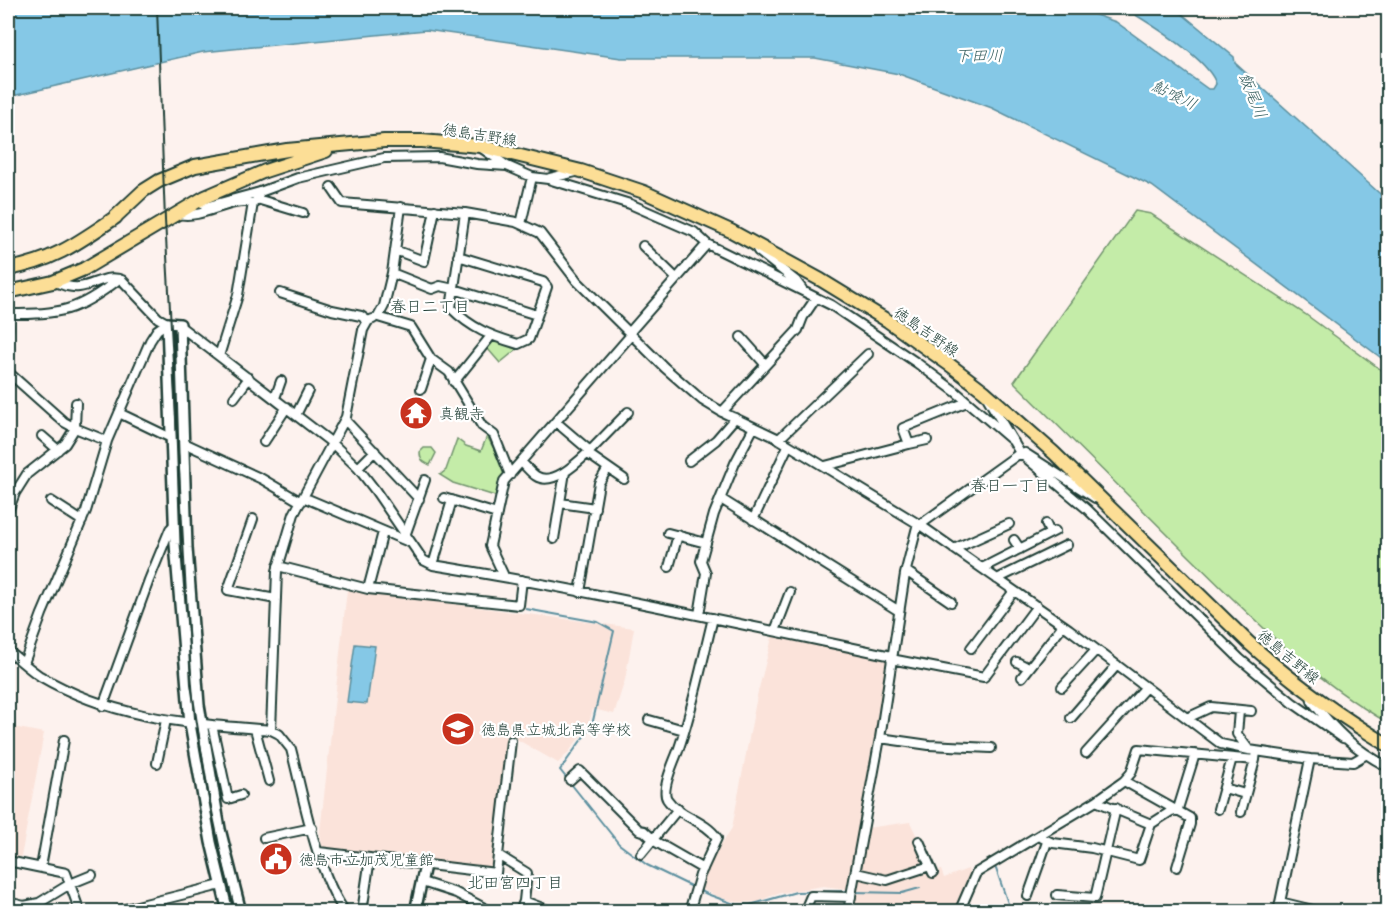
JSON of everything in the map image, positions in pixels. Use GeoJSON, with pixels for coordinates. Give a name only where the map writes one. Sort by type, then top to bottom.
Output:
{"type":"FeatureCollection","features":[{"type":"Feature","properties":{"kind":"main road","name":"徳島吉野線"},"geometry":{"type":"LineString","coordinates":[[8,269],[34,263],[69,249],[112,220],[143,191],[167,177],[213,162],[245,159],[287,150],[423,141],[480,146],[615,181],[662,199],[754,243],[811,274],[880,316],[984,391],[1054,453],[1249,643],[1311,694],[1389,745]]}},
{"type":"Feature","properties":{"kind":"main road","name":"徳島吉野線"},"geometry":{"type":"LineString","coordinates":[[8,292],[53,282],[97,262],[176,214],[231,185],[344,145]]}},
{"type":"Feature","properties":{"kind":"street"},"geometry":{"type":"LineString","coordinates":[[480,146],[507,166],[532,177],[548,179],[650,212],[694,232],[707,243],[831,305],[917,363],[1014,442]]}},
{"type":"Feature","properties":{"kind":"street"},"geometry":{"type":"LineString","coordinates":[[176,214],[194,214],[257,198],[298,177],[384,158],[438,158],[507,166]]}},
{"type":"Feature","properties":{"kind":"street"},"geometry":{"type":"LineString","coordinates":[[548,179],[581,171]]}},
{"type":"Feature","properties":{"kind":"street"},"geometry":{"type":"LineString","coordinates":[[520,224],[532,177]]}},
{"type":"Feature","properties":{"kind":"street"},"geometry":{"type":"LineString","coordinates":[[331,187],[342,203],[465,213],[520,224],[540,233],[577,281],[630,334],[702,400],[779,439],[920,525],[1063,625],[1221,744],[1253,754],[1310,759],[1353,762],[1365,755]]}},
{"type":"Feature","properties":{"kind":"street"},"geometry":{"type":"LineString","coordinates":[[194,214],[218,202],[257,198],[303,213]]}},
{"type":"Feature","properties":{"kind":"street"},"geometry":{"type":"LineString","coordinates":[[219,356],[238,295],[257,198]]}},
{"type":"Feature","properties":{"kind":"street"},"geometry":{"type":"LineString","coordinates":[[378,317],[384,306],[392,273],[401,207]]}},
{"type":"Feature","properties":{"kind":"street"},"geometry":{"type":"LineString","coordinates":[[395,250],[424,261],[435,210]]}},
{"type":"Feature","properties":{"kind":"street"},"geometry":{"type":"LineString","coordinates":[[459,256],[543,282],[547,287],[528,339],[518,344],[491,336],[465,322],[451,308],[465,213]]}},
{"type":"Feature","properties":{"kind":"street"},"geometry":{"type":"LineString","coordinates":[[504,576],[490,546],[504,481],[707,243]]}},
{"type":"Feature","properties":{"kind":"street"},"geometry":{"type":"LineString","coordinates":[[754,243],[758,251],[796,281],[805,292]]}},
{"type":"Feature","properties":{"kind":"street"},"geometry":{"type":"LineString","coordinates":[[643,246],[676,278]]}},
{"type":"Feature","properties":{"kind":"street"},"geometry":{"type":"LineString","coordinates":[[392,273],[432,289],[440,286],[454,289],[537,315]]}},
{"type":"Feature","properties":{"kind":"street"},"geometry":{"type":"LineString","coordinates":[[53,282],[71,287],[91,284],[108,277],[119,279],[158,318],[167,323],[181,325],[332,443],[358,468],[423,560],[433,565],[504,576],[699,615],[984,677],[1036,606]]}},
{"type":"Feature","properties":{"kind":"street"},"geometry":{"type":"LineString","coordinates":[[9,314],[50,314],[79,306],[98,296],[119,279]]}},
{"type":"Feature","properties":{"kind":"street"},"geometry":{"type":"LineString","coordinates":[[280,293],[332,310],[361,316],[368,321]]}},
{"type":"Feature","properties":{"kind":"street"},"geometry":{"type":"LineString","coordinates":[[722,412],[798,330],[803,317],[816,298]]}},
{"type":"Feature","properties":{"kind":"street"},"geometry":{"type":"LineString","coordinates":[[271,730],[278,566],[294,514],[345,420],[363,330],[368,321],[378,317],[411,327],[431,359],[448,372],[482,426],[494,435],[510,475]]}},
{"type":"Feature","properties":{"kind":"street"},"geometry":{"type":"LineString","coordinates":[[24,663],[42,614],[82,521],[107,441],[150,341],[167,323]]}},
{"type":"Feature","properties":{"kind":"street"},"geometry":{"type":"LineString","coordinates":[[167,323],[174,525],[190,724],[211,842],[228,912]]}},
{"type":"Feature","properties":{"kind":"street"},"geometry":{"type":"LineString","coordinates":[[181,325],[187,548],[199,705],[228,799],[241,795]]}},
{"type":"Feature","properties":{"kind":"street"},"geometry":{"type":"LineString","coordinates":[[454,382],[491,336]]}},
{"type":"Feature","properties":{"kind":"street"},"geometry":{"type":"LineString","coordinates":[[741,337],[765,364]]}},
{"type":"Feature","properties":{"kind":"street"},"geometry":{"type":"LineString","coordinates":[[779,439],[868,354]]}},
{"type":"Feature","properties":{"kind":"street"},"geometry":{"type":"LineString","coordinates":[[421,389],[431,359]]}},
{"type":"Feature","properties":{"kind":"street"},"geometry":{"type":"LineString","coordinates":[[8,372],[64,422],[107,441]]}},
{"type":"Feature","properties":{"kind":"street"},"geometry":{"type":"LineString","coordinates":[[234,398],[249,378]]}},
{"type":"Feature","properties":{"kind":"street"},"geometry":{"type":"LineString","coordinates":[[275,398],[281,381]]}},
{"type":"Feature","properties":{"kind":"street"},"geometry":{"type":"LineString","coordinates":[[296,415],[308,391]]}},
{"type":"Feature","properties":{"kind":"street"},"geometry":{"type":"LineString","coordinates":[[984,391],[1020,453],[1087,509],[1240,659],[1293,703],[1365,755],[1389,767]]}},
{"type":"Feature","properties":{"kind":"street"},"geometry":{"type":"LineString","coordinates":[[909,444],[903,428],[967,402]]}},
{"type":"Feature","properties":{"kind":"street"},"geometry":{"type":"LineString","coordinates":[[8,511],[15,493],[27,474],[65,444],[75,428],[76,403]]}},
{"type":"Feature","properties":{"kind":"street"},"geometry":{"type":"LineString","coordinates":[[264,442],[287,407]]}},
{"type":"Feature","properties":{"kind":"street"},"geometry":{"type":"LineString","coordinates":[[521,462],[536,476],[544,479],[565,472],[589,452],[628,412]]}},
{"type":"Feature","properties":{"kind":"street"},"geometry":{"type":"LineString","coordinates":[[119,413],[171,438]]}},
{"type":"Feature","properties":{"kind":"street"},"geometry":{"type":"LineString","coordinates":[[689,461],[716,440],[735,418]]}},
{"type":"Feature","properties":{"kind":"street"},"geometry":{"type":"LineString","coordinates":[[345,420],[418,498]]}},
{"type":"Feature","properties":{"kind":"street"},"geometry":{"type":"LineString","coordinates":[[556,422],[624,479]]}},
{"type":"Feature","properties":{"kind":"street"},"geometry":{"type":"LineString","coordinates":[[699,615],[706,573],[701,561],[714,514],[735,463],[754,427]]}},
{"type":"Feature","properties":{"kind":"street"},"geometry":{"type":"LineString","coordinates":[[42,436],[58,450]]}},
{"type":"Feature","properties":{"kind":"street"},"geometry":{"type":"LineString","coordinates":[[825,466],[927,440]]}},
{"type":"Feature","properties":{"kind":"street"},"geometry":{"type":"LineString","coordinates":[[184,444],[262,479],[302,500],[383,532],[408,539]]}},
{"type":"Feature","properties":{"kind":"street"},"geometry":{"type":"LineString","coordinates":[[753,520],[788,446]]}},
{"type":"Feature","properties":{"kind":"street"},"geometry":{"type":"LineString","coordinates":[[358,468],[375,451]]}},
{"type":"Feature","properties":{"kind":"street"},"geometry":{"type":"LineString","coordinates":[[848,912],[880,738],[906,571],[917,527],[1020,453],[1027,453],[1086,493],[1106,503]]}},
{"type":"Feature","properties":{"kind":"street"},"geometry":{"type":"LineString","coordinates":[[580,592],[599,483],[609,468]]}},
{"type":"Feature","properties":{"kind":"street"},"geometry":{"type":"LineString","coordinates":[[554,539],[565,472]]}},
{"type":"Feature","properties":{"kind":"street"},"geometry":{"type":"LineString","coordinates":[[408,539],[425,480]]}},
{"type":"Feature","properties":{"kind":"street"},"geometry":{"type":"LineString","coordinates":[[8,485],[15,493]]}},
{"type":"Feature","properties":{"kind":"street"},"geometry":{"type":"LineString","coordinates":[[433,565],[448,499],[497,514]]}},
{"type":"Feature","properties":{"kind":"street"},"geometry":{"type":"LineString","coordinates":[[721,500],[899,611]]}},
{"type":"Feature","properties":{"kind":"street"},"geometry":{"type":"LineString","coordinates":[[51,501],[82,521]]}},
{"type":"Feature","properties":{"kind":"street"},"geometry":{"type":"LineString","coordinates":[[560,503],[595,508]]}},
{"type":"Feature","properties":{"kind":"street"},"geometry":{"type":"LineString","coordinates":[[253,519],[228,590],[276,599]]}},
{"type":"Feature","properties":{"kind":"street"},"geometry":{"type":"LineString","coordinates":[[954,549],[1009,524]]}},
{"type":"Feature","properties":{"kind":"street"},"geometry":{"type":"LineString","coordinates":[[982,568],[1053,532],[1046,524]]}},
{"type":"Feature","properties":{"kind":"street"},"geometry":{"type":"LineString","coordinates":[[103,706],[149,580],[170,529],[174,525]]}},
{"type":"Feature","properties":{"kind":"street"},"geometry":{"type":"LineString","coordinates":[[368,590],[383,532]]}},
{"type":"Feature","properties":{"kind":"street"},"geometry":{"type":"LineString","coordinates":[[668,532],[706,543]]}},
{"type":"Feature","properties":{"kind":"street"},"geometry":{"type":"LineString","coordinates":[[669,567],[678,536]]}},
{"type":"Feature","properties":{"kind":"street"},"geometry":{"type":"LineString","coordinates":[[1014,540],[1020,549]]}},
{"type":"Feature","properties":{"kind":"street"},"geometry":{"type":"LineString","coordinates":[[997,579],[1067,545]]}},
{"type":"Feature","properties":{"kind":"street"},"geometry":{"type":"LineString","coordinates":[[278,566],[368,590],[519,605],[522,580]]}},
{"type":"Feature","properties":{"kind":"street"},"geometry":{"type":"LineString","coordinates":[[906,571],[951,602]]}},
{"type":"Feature","properties":{"kind":"street"},"geometry":{"type":"LineString","coordinates":[[971,648],[1014,591]]}},
{"type":"Feature","properties":{"kind":"street"},"geometry":{"type":"LineString","coordinates":[[775,631],[790,592]]}},
{"type":"Feature","properties":{"kind":"street"},"geometry":{"type":"LineString","coordinates":[[689,912],[703,869],[717,838],[711,831],[666,798],[665,790],[684,730],[713,618]]}},
{"type":"Feature","properties":{"kind":"street"},"geometry":{"type":"LineString","coordinates":[[1022,677],[1063,625]]}},
{"type":"Feature","properties":{"kind":"street"},"geometry":{"type":"LineString","coordinates":[[1062,687],[1096,650]]}},
{"type":"Feature","properties":{"kind":"street"},"geometry":{"type":"LineString","coordinates":[[8,651],[38,674],[67,691],[103,706],[190,724],[271,730],[279,734],[291,749],[319,852],[334,896],[345,912]]}},
{"type":"Feature","properties":{"kind":"street"},"geometry":{"type":"LineString","coordinates":[[1017,662],[1029,668]]}},
{"type":"Feature","properties":{"kind":"street"},"geometry":{"type":"LineString","coordinates":[[1071,718],[1117,665]]}},
{"type":"Feature","properties":{"kind":"street"},"geometry":{"type":"LineString","coordinates":[[1086,753],[1146,687]]}},
{"type":"Feature","properties":{"kind":"street"},"geometry":{"type":"LineString","coordinates":[[1311,694],[1312,700],[1343,738]]}},
{"type":"Feature","properties":{"kind":"street"},"geometry":{"type":"LineString","coordinates":[[1187,718],[1211,707],[1251,711]]}},
{"type":"Feature","properties":{"kind":"street"},"geometry":{"type":"LineString","coordinates":[[1239,711],[1237,734],[1253,754],[1241,812]]}},
{"type":"Feature","properties":{"kind":"street"},"geometry":{"type":"LineString","coordinates":[[157,763],[166,720]]}},
{"type":"Feature","properties":{"kind":"street"},"geometry":{"type":"LineString","coordinates":[[649,720],[684,730]]}},
{"type":"Feature","properties":{"kind":"street"},"geometry":{"type":"LineString","coordinates":[[207,725],[220,829],[241,912]]}},
{"type":"Feature","properties":{"kind":"street"},"geometry":{"type":"LineString","coordinates":[[255,729],[269,781]]}},
{"type":"Feature","properties":{"kind":"street"},"geometry":{"type":"LineString","coordinates":[[880,738],[929,745],[992,748]]}},
{"type":"Feature","properties":{"kind":"street"},"geometry":{"type":"LineString","coordinates":[[41,867],[64,740]]}},
{"type":"Feature","properties":{"kind":"street"},"geometry":{"type":"LineString","coordinates":[[319,852],[495,873],[511,741]]}},
{"type":"Feature","properties":{"kind":"street"},"geometry":{"type":"LineString","coordinates":[[959,912],[976,873],[1096,801],[1124,781],[1131,772],[1138,749],[1232,758],[1253,754]]}},
{"type":"Feature","properties":{"kind":"street"},"geometry":{"type":"LineString","coordinates":[[1038,836],[1047,842],[1105,851],[1139,860],[1151,824],[1175,811],[1195,754]]}},
{"type":"Feature","properties":{"kind":"street"},"geometry":{"type":"LineString","coordinates":[[1218,808],[1232,758]]}},
{"type":"Feature","properties":{"kind":"street"},"geometry":{"type":"LineString","coordinates":[[1278,912],[1310,759]]}},
{"type":"Feature","properties":{"kind":"street"},"geometry":{"type":"LineString","coordinates":[[570,780],[580,771],[639,830],[703,869]]}},
{"type":"Feature","properties":{"kind":"street"},"geometry":{"type":"LineString","coordinates":[[1124,781],[1190,818],[1177,867]]}},
{"type":"Feature","properties":{"kind":"street"},"geometry":{"type":"LineString","coordinates":[[1224,788],[1245,794]]}},
{"type":"Feature","properties":{"kind":"street"},"geometry":{"type":"LineString","coordinates":[[1096,801],[1151,824]]}},
{"type":"Feature","properties":{"kind":"street"},"geometry":{"type":"LineString","coordinates":[[1057,895],[1095,898],[1116,808]]}},
{"type":"Feature","properties":{"kind":"street"},"geometry":{"type":"LineString","coordinates":[[642,854],[678,809]]}},
{"type":"Feature","properties":{"kind":"street"},"geometry":{"type":"LineString","coordinates":[[264,838],[312,828]]}},
{"type":"Feature","properties":{"kind":"street"},"geometry":{"type":"LineString","coordinates":[[856,873],[887,880],[932,870],[919,841]]}},
{"type":"Feature","properties":{"kind":"street"},"geometry":{"type":"LineString","coordinates":[[1028,896],[1047,842]]}},
{"type":"Feature","properties":{"kind":"street"},"geometry":{"type":"LineString","coordinates":[[498,855],[527,873],[524,901],[520,912]]}},
{"type":"Feature","properties":{"kind":"street"},"geometry":{"type":"LineString","coordinates":[[362,912],[370,858]]}},
{"type":"Feature","properties":{"kind":"street"},"geometry":{"type":"LineString","coordinates":[[8,861],[66,873],[80,912]]}},
{"type":"Feature","properties":{"kind":"street"},"geometry":{"type":"LineString","coordinates":[[415,912],[425,865]]}},
{"type":"Feature","properties":{"kind":"street"},"geometry":{"type":"LineString","coordinates":[[8,902],[24,906],[39,903],[70,884],[92,875]]}},
{"type":"Feature","properties":{"kind":"street"},"geometry":{"type":"LineString","coordinates":[[422,882],[456,893],[492,912]]}},
{"type":"Feature","properties":{"kind":"street"},"geometry":{"type":"LineString","coordinates":[[113,912],[221,885]]}},
{"type":"Feature","properties":{"kind":"street"},"geometry":{"type":"LineString","coordinates":[[804,912],[811,896],[851,897]]}},
{"type":"Feature","properties":{"kind":"street"},"geometry":{"type":"LineString","coordinates":[[524,901],[554,912]]}},
{"type":"Feature","properties":{"kind":"street"},"geometry":{"type":"LineString","coordinates":[[1280,902],[1321,912]]}},
{"type":"Feature","properties":{"kind":"shaded area","name":"徳島県立城北高等学校"},"geometry":{"type":"Polygon","coordinates":[[[347,590],[634,628],[625,680],[614,714],[593,709],[588,726],[558,763],[506,733],[493,867],[322,848],[320,832],[347,590]]]}},
{"type":"Feature","properties":{"kind":"shaded area"},"geometry":{"type":"Polygon","coordinates":[[[773,634],[888,661],[860,829],[910,822],[934,872],[941,870],[944,878],[968,869],[971,879],[957,911],[851,911],[855,890],[823,886],[775,894],[758,902],[736,902],[699,888],[716,852],[732,828],[757,696],[773,634]]]}},
{"type":"Feature","properties":{"kind":"shaded area"},"geometry":{"type":"Polygon","coordinates":[[[8,726],[44,733],[21,857],[8,855],[8,726]]]}},
{"type":"Feature","properties":{"kind":"green space"},"geometry":{"type":"Polygon","coordinates":[[[1135,211],[1151,214],[1305,314],[1388,375],[1388,723],[1334,687],[1259,624],[1014,382],[1135,211]]]}},
{"type":"Feature","properties":{"kind":"green space"},"geometry":{"type":"Polygon","coordinates":[[[493,340],[517,349],[500,363],[487,348],[493,340]]]}},
{"type":"Feature","properties":{"kind":"green space"},"geometry":{"type":"Polygon","coordinates":[[[487,436],[507,474],[501,479],[495,496],[453,483],[440,475],[446,470],[457,439],[466,446],[481,451],[487,436]]]}},
{"type":"Feature","properties":{"kind":"green space"},"geometry":{"type":"Polygon","coordinates":[[[424,448],[432,448],[436,453],[430,465],[421,457],[420,452],[424,448]]]}},
{"type":"Feature","properties":{"kind":"water"},"geometry":{"type":"Polygon","coordinates":[[[8,8],[1063,8],[1084,11],[1116,22],[1208,89],[1213,89],[1216,84],[1211,74],[1190,52],[1124,8],[1175,8],[1234,57],[1235,63],[1388,201],[1388,363],[1152,186],[992,108],[899,74],[815,58],[621,58],[426,30],[203,52],[8,97],[8,8]]]}},
{"type":"Feature","properties":{"kind":"water"},"geometry":{"type":"Polygon","coordinates":[[[355,644],[375,646],[367,704],[347,702],[355,644]]]}},
{"type":"Feature","properties":{"kind":"waterway"},"geometry":{"type":"LineString","coordinates":[[526,609],[598,622],[614,631],[592,725],[560,770],[619,844],[647,865],[707,894],[737,905],[750,905],[796,892],[849,891]]}},
{"type":"Feature","properties":{"kind":"waterway"},"geometry":{"type":"LineString","coordinates":[[996,869],[1011,912]]}},
{"type":"Feature","properties":{"kind":"waterway"},"geometry":{"type":"LineString","coordinates":[[854,892],[902,893],[920,888]]}},
{"type":"Feature","properties":{"kind":"railway"},"geometry":{"type":"LineString","coordinates":[[157,8],[165,220],[191,684],[206,783],[235,912]]}},
{"type":"Feature","properties":{"kind":"place","name":"真観寺"},"geometry":{"type":"Point","coordinates":[416,413]}},
{"type":"Feature","properties":{"kind":"place","name":"徳島県立城北高等学校"},"geometry":{"type":"Point","coordinates":[458,729]}},
{"type":"Feature","properties":{"kind":"place","name":"徳島市立加茂児童館"},"geometry":{"type":"Point","coordinates":[276,859]}},
{"type":"Feature","properties":{"kind":"district","name":"春日二丁目"},"geometry":{"type":"Point","coordinates":[430,305]}},
{"type":"Feature","properties":{"kind":"district","name":"春日一丁目"},"geometry":{"type":"Point","coordinates":[1010,484]}},
{"type":"Feature","properties":{"kind":"district","name":"北田宮四丁目"},"geometry":{"type":"Point","coordinates":[515,881]}},
{"type":"Feature","properties":{"kind":"water label","name":"下田川"},"geometry":{"type":"Point","coordinates":[979,54]}},
{"type":"Feature","properties":{"kind":"water label","name":"鮎喰川"},"geometry":{"type":"Point","coordinates":[1175,94]}},
{"type":"Feature","properties":{"kind":"water label","name":"飯尾川"},"geometry":{"type":"Point","coordinates":[1254,95]}}]}
